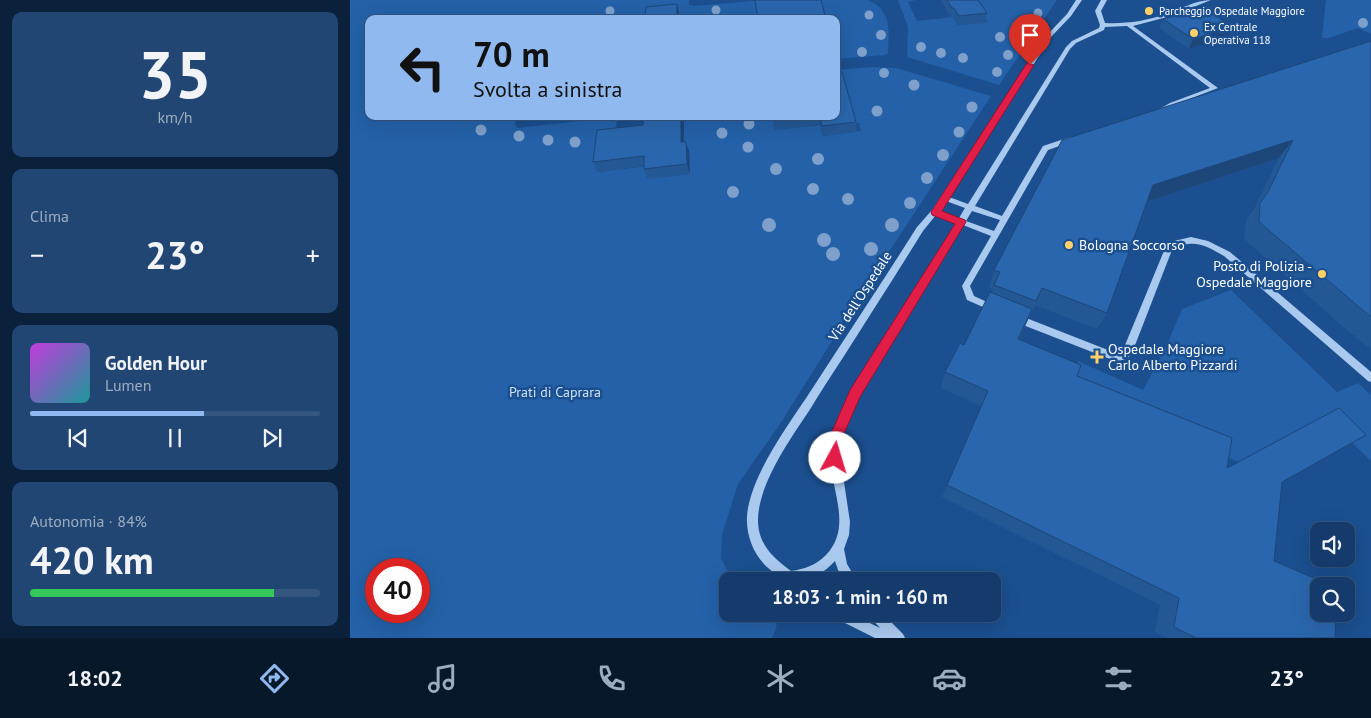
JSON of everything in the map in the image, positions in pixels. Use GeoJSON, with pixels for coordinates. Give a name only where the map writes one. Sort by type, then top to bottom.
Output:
{"type":"FeatureCollection","features":[{"type":"Feature","properties":{"kind":"street","name":"Via dell'Ospedale"},"geometry":{"type":"LineString","coordinates":[[782,572],[775,567],[759,548],[753,528],[752,512],[758,492],[780,448],[920,230],[936,212],[1049,36],[1069,15],[1079,0]]}},
{"type":"Feature","properties":{"kind":"street"},"geometry":{"type":"LineString","coordinates":[[845,572],[838,551],[845,530],[842,493],[835,458],[836,436],[845,413],[1071,45],[1102,29],[1103,24],[1098,12],[1104,0]]}},
{"type":"Feature","properties":{"kind":"street"},"geometry":{"type":"LineString","coordinates":[[1103,24],[1130,26],[1174,14],[1208,0]]}},
{"type":"Feature","properties":{"kind":"street"},"geometry":{"type":"LineString","coordinates":[[1130,26],[1215,88],[1172,104],[1150,115]]}},
{"type":"Feature","properties":{"kind":"street"},"geometry":{"type":"LineString","coordinates":[[1076,138],[1048,146],[1043,151],[1010,214],[1004,219],[966,286],[970,298],[1112,356],[1121,357],[1127,353],[1169,248],[1177,242],[1190,239],[1214,247],[1227,254],[1371,378]]}},
{"type":"Feature","properties":{"kind":"street"},"geometry":{"type":"LineString","coordinates":[[944,198],[1004,219]]}},
{"type":"Feature","properties":{"kind":"street"},"geometry":{"type":"LineString","coordinates":[[936,212],[996,235]]}},
{"type":"Feature","properties":{"kind":"street","name":"Via dell'Ospedale"},"geometry":{"type":"LineString","coordinates":[[814,572],[822,567],[838,551]]}},
{"type":"Feature","properties":{"kind":"street"},"geometry":{"type":"LineString","coordinates":[[855,622],[888,638]]}},
{"type":"Feature","properties":{"kind":"street"},"geometry":{"type":"LineString","coordinates":[[883,622],[899,638]]}},
{"type":"Feature","properties":{"kind":"green space","name":"Prati di Caprara"},"geometry":{"type":"Polygon","coordinates":[[[350,0],[689,0],[689,5],[695,6],[764,0],[868,0],[876,4],[885,15],[888,29],[888,53],[885,55],[840,59],[840,15],[679,15],[679,13],[669,15],[365,15],[365,120],[516,120],[515,125],[518,128],[589,120],[617,120],[615,138],[598,172],[648,166],[647,178],[689,174],[650,120],[774,120],[775,130],[820,125],[823,136],[861,131],[859,123],[853,123],[840,92],[840,70],[874,67],[896,68],[991,96],[864,290],[780,424],[738,484],[722,535],[721,558],[728,572],[719,572],[719,622],[774,622],[777,626],[772,638],[350,638],[350,0]]]}},
{"type":"Feature","properties":{"kind":"green space"},"geometry":{"type":"Polygon","coordinates":[[[898,0],[916,0],[908,2],[917,21],[953,17],[958,25],[988,22],[967,0],[1057,0],[999,85],[907,57],[908,27],[898,0]]]}},
{"type":"Feature","properties":{"kind":"green space"},"geometry":{"type":"Polygon","coordinates":[[[1326,0],[1371,0],[1371,34],[1358,28],[1329,38],[1323,38],[1326,0]]]}},
{"type":"Feature","properties":{"kind":"green space"},"geometry":{"type":"Polygon","coordinates":[[[1231,290],[1337,392],[1358,383],[1371,395],[1371,461],[1326,417],[1241,463],[1067,392],[1078,361],[1143,390],[1166,347],[1182,309],[1231,290]]]}},
{"type":"Feature","properties":{"kind":"building"},"geometry":{"type":"Polygon","coordinates":[[[755,0],[821,0],[825,15],[757,15],[755,0]]]}},
{"type":"Feature","properties":{"kind":"building"},"geometry":{"type":"Polygon","coordinates":[[[947,0],[978,0],[987,13],[959,16],[947,0]]]}},
{"type":"Feature","properties":{"kind":"building"},"geometry":{"type":"Polygon","coordinates":[[[677,4],[677,15],[645,15],[646,7],[677,4]]]}},
{"type":"Feature","properties":{"kind":"building"},"geometry":{"type":"Polygon","coordinates":[[[1203,8],[1234,27],[1193,39],[1163,19],[1203,8]]]}},
{"type":"Feature","properties":{"kind":"building"},"geometry":{"type":"Polygon","coordinates":[[[1371,41],[1371,317],[1259,222],[1260,203],[1268,192],[1293,140],[1153,185],[1107,313],[1042,288],[1036,301],[994,285],[1000,272],[994,270],[1062,140],[1371,41]]]}},
{"type":"Feature","properties":{"kind":"building"},"geometry":{"type":"Polygon","coordinates":[[[840,72],[842,72],[856,122],[822,126],[821,120],[840,120],[840,72]]]}},
{"type":"Feature","properties":{"kind":"building"},"geometry":{"type":"Polygon","coordinates":[[[644,120],[681,120],[681,142],[686,142],[687,164],[644,169],[644,156],[593,162],[597,130],[643,125],[644,120]]]}},
{"type":"Feature","properties":{"kind":"building"},"geometry":{"type":"Polygon","coordinates":[[[990,292],[1032,309],[1018,339],[1081,365],[1077,376],[1232,438],[1227,468],[1339,408],[1366,435],[1282,482],[1274,561],[1311,577],[1310,622],[1336,622],[1335,638],[1196,638],[1174,627],[1179,598],[947,485],[988,391],[945,372],[960,343],[964,345],[990,292]]]}},
{"type":"Feature","properties":{"kind":"place","name":"Parcheggio Ospedale Maggiore"},"geometry":{"type":"Point","coordinates":[1149,11]}},
{"type":"Feature","properties":{"kind":"place","name":"Ex Centrale Operativa 118"},"geometry":{"type":"Point","coordinates":[1194,33]}},
{"type":"Feature","properties":{"kind":"place","name":"Bologna Soccorso"},"geometry":{"type":"Point","coordinates":[1069,245]}},
{"type":"Feature","properties":{"kind":"place","name":"Posto di Polizia - Ospedale Maggiore"},"geometry":{"type":"Point","coordinates":[1322,274]}},
{"type":"Feature","properties":{"kind":"place","name":"Ospedale Maggiore Carlo Alberto Pizzardi"},"geometry":{"type":"Point","coordinates":[1097,357]}},
{"type":"Feature","properties":{"kind":"route"},"geometry":{"type":"LineString","coordinates":[[835,458],[836,436],[855,394],[961,222],[936,212],[1030,65]]}}]}
